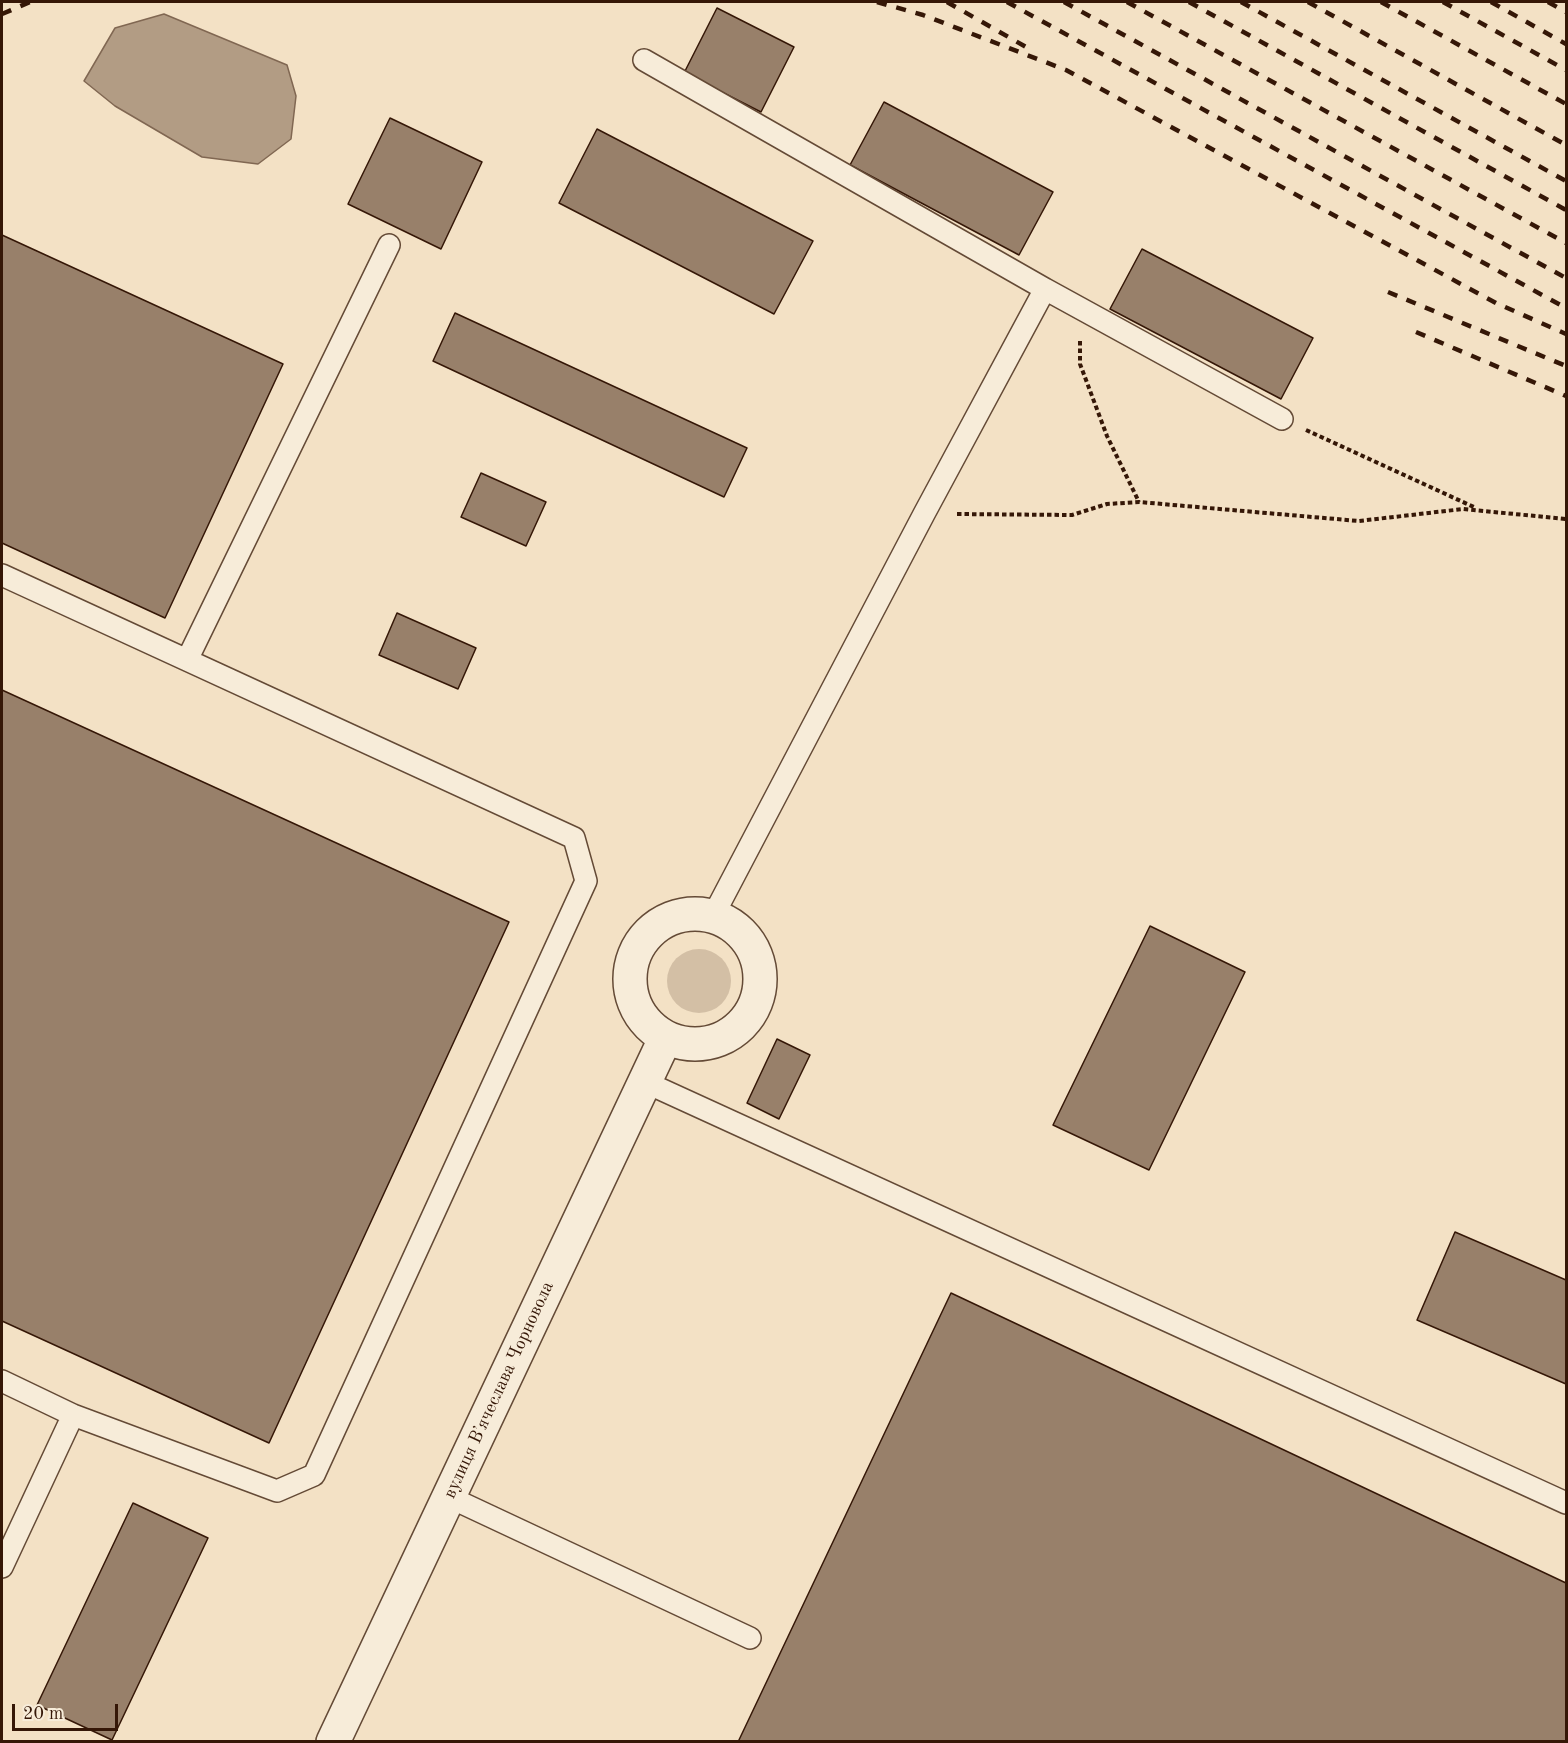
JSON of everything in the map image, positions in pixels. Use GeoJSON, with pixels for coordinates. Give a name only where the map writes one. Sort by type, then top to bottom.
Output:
{"type":"FeatureCollection","features":[{"type":"Feature","properties":{"kind":"street"},"geometry":{"type":"LineString","coordinates":[[692,914],[713,916],[732,926],[748,940],[758,959],[761,980],[757,1001],[746,1020],[730,1034],[710,1042],[688,1043],[665,1039],[650,1027],[637,1008],[631,988],[632,967],[639,947],[652,930],[671,919],[692,914]]}},
{"type":"Feature","properties":{"kind":"street","name":"вулиця Вʼячеслава Чорновола"},"geometry":{"type":"LineString","coordinates":[[333,1742],[665,1039]]}},
{"type":"Feature","properties":{"kind":"lane"},"geometry":{"type":"LineString","coordinates":[[644,60],[1045,289],[1282,419]]}},
{"type":"Feature","properties":{"kind":"lane"},"geometry":{"type":"LineString","coordinates":[[188,660],[389,245]]}},
{"type":"Feature","properties":{"kind":"lane"},"geometry":{"type":"LineString","coordinates":[[713,916],[1045,289]]}},
{"type":"Feature","properties":{"kind":"lane"},"geometry":{"type":"LineString","coordinates":[[2,575],[574,838],[586,881],[314,1474],[277,1491],[73,1414],[2,1380]]}},
{"type":"Feature","properties":{"kind":"lane"},"geometry":{"type":"LineString","coordinates":[[645,1082],[1566,1503]]}},
{"type":"Feature","properties":{"kind":"lane"},"geometry":{"type":"LineString","coordinates":[[2,1567],[73,1414]]}},
{"type":"Feature","properties":{"kind":"lane"},"geometry":{"type":"LineString","coordinates":[[449,1497],[750,1638]]}},
{"type":"Feature","properties":{"kind":"path"},"geometry":{"type":"LineString","coordinates":[[1079,308],[1080,364],[1107,436],[1139,502]]}},
{"type":"Feature","properties":{"kind":"path"},"geometry":{"type":"LineString","coordinates":[[1282,419],[1479,510]]}},
{"type":"Feature","properties":{"kind":"path"},"geometry":{"type":"LineString","coordinates":[[924,514],[1072,516],[1107,504],[1139,502],[1359,521],[1462,509],[1566,519]]}},
{"type":"Feature","properties":{"kind":"shaded area"},"geometry":{"type":"Polygon","coordinates":[[[164,14],[287,65],[296,96],[291,139],[258,164],[202,157],[115,106],[84,81],[115,28],[164,14]]]}},
{"type":"Feature","properties":{"kind":"shaded area"},"geometry":{"type":"Polygon","coordinates":[[[693,949],[705,949],[722,958],[729,969],[731,981],[729,993],[722,1004],[705,1013],[693,1013],[681,1008],[672,999],[667,987],[667,975],[672,963],[681,954],[693,949]]]}},
{"type":"Feature","properties":{"kind":"building"},"geometry":{"type":"Polygon","coordinates":[[[717,8],[794,47],[761,112],[684,73],[717,8]]]}},
{"type":"Feature","properties":{"kind":"building"},"geometry":{"type":"Polygon","coordinates":[[[884,102],[1053,192],[1019,255],[850,165],[884,102]]]}},
{"type":"Feature","properties":{"kind":"building"},"geometry":{"type":"Polygon","coordinates":[[[390,118],[482,162],[441,249],[348,204],[390,118]]]}},
{"type":"Feature","properties":{"kind":"building"},"geometry":{"type":"Polygon","coordinates":[[[597,129],[813,241],[774,314],[559,203],[597,129]]]}},
{"type":"Feature","properties":{"kind":"building"},"geometry":{"type":"Polygon","coordinates":[[[2,235],[283,364],[165,618],[2,543],[2,235]]]}},
{"type":"Feature","properties":{"kind":"building"},"geometry":{"type":"Polygon","coordinates":[[[1142,249],[1313,338],[1281,399],[1110,309],[1142,249]]]}},
{"type":"Feature","properties":{"kind":"building"},"geometry":{"type":"Polygon","coordinates":[[[455,313],[747,448],[724,497],[433,361],[455,313]]]}},
{"type":"Feature","properties":{"kind":"building"},"geometry":{"type":"Polygon","coordinates":[[[481,473],[546,502],[526,546],[461,517],[481,473]]]}},
{"type":"Feature","properties":{"kind":"building"},"geometry":{"type":"Polygon","coordinates":[[[397,613],[476,648],[458,689],[379,655],[397,613]]]}},
{"type":"Feature","properties":{"kind":"building"},"geometry":{"type":"Polygon","coordinates":[[[2,690],[509,922],[269,1443],[2,1321],[2,690]]]}},
{"type":"Feature","properties":{"kind":"building"},"geometry":{"type":"Polygon","coordinates":[[[1150,926],[1245,972],[1149,1170],[1053,1125],[1150,926]]]}},
{"type":"Feature","properties":{"kind":"building"},"geometry":{"type":"Polygon","coordinates":[[[777,1039],[810,1055],[779,1119],[747,1103],[777,1039]]]}},
{"type":"Feature","properties":{"kind":"building"},"geometry":{"type":"Polygon","coordinates":[[[1455,1232],[1566,1280],[1566,1384],[1417,1320],[1455,1232]]]}},
{"type":"Feature","properties":{"kind":"building"},"geometry":{"type":"Polygon","coordinates":[[[951,1293],[1566,1583],[1566,1742],[738,1742],[951,1293]]]}},
{"type":"Feature","properties":{"kind":"building"},"geometry":{"type":"Polygon","coordinates":[[[133,1503],[208,1538],[112,1740],[37,1705],[133,1503]]]}},
{"type":"Feature","properties":{"kind":"railway"},"geometry":{"type":"LineString","coordinates":[[2,14],[30,2]]}},
{"type":"Feature","properties":{"kind":"railway"},"geometry":{"type":"LineString","coordinates":[[877,2],[923,15],[1066,70],[1496,303],[1566,334]]}},
{"type":"Feature","properties":{"kind":"railway"},"geometry":{"type":"LineString","coordinates":[[947,2],[1033,51]]}},
{"type":"Feature","properties":{"kind":"railway"},"geometry":{"type":"LineString","coordinates":[[1007,2],[1566,308]]}},
{"type":"Feature","properties":{"kind":"railway"},"geometry":{"type":"LineString","coordinates":[[1064,2],[1566,278]]}},
{"type":"Feature","properties":{"kind":"railway"},"geometry":{"type":"LineString","coordinates":[[1127,2],[1566,243]]}},
{"type":"Feature","properties":{"kind":"railway"},"geometry":{"type":"LineString","coordinates":[[1189,2],[1566,210]]}},
{"type":"Feature","properties":{"kind":"railway"},"geometry":{"type":"LineString","coordinates":[[1241,2],[1566,181]]}},
{"type":"Feature","properties":{"kind":"railway"},"geometry":{"type":"LineString","coordinates":[[1308,2],[1566,145]]}},
{"type":"Feature","properties":{"kind":"railway"},"geometry":{"type":"LineString","coordinates":[[1381,2],[1566,104]]}},
{"type":"Feature","properties":{"kind":"railway"},"geometry":{"type":"LineString","coordinates":[[1443,2],[1566,70]]}},
{"type":"Feature","properties":{"kind":"railway"},"geometry":{"type":"LineString","coordinates":[[1491,2],[1566,44]]}},
{"type":"Feature","properties":{"kind":"railway"},"geometry":{"type":"LineString","coordinates":[[1548,2],[1566,12]]}},
{"type":"Feature","properties":{"kind":"railway"},"geometry":{"type":"LineString","coordinates":[[1388,292],[1566,366]]}},
{"type":"Feature","properties":{"kind":"railway"},"geometry":{"type":"LineString","coordinates":[[1416,332],[1566,396]]}}]}
